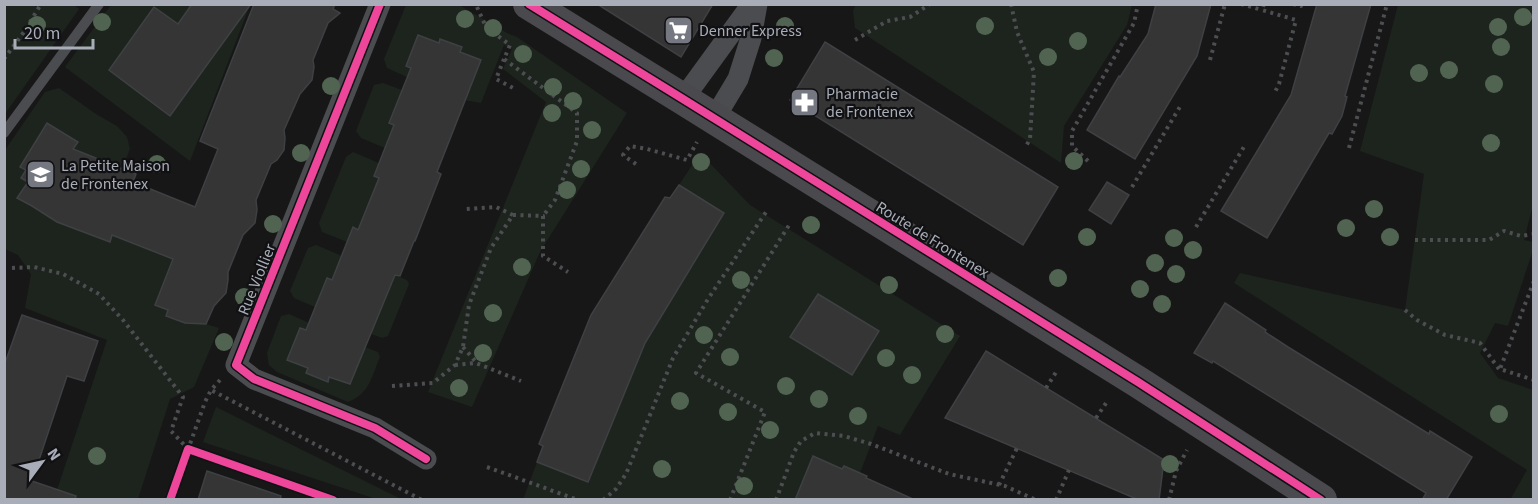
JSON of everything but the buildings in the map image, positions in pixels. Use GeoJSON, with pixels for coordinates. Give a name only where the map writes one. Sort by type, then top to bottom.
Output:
{"type":"FeatureCollection","features":[{"type":"Feature","properties":{"kind":"main road","name":"Route de Frontenex"},"geometry":{"type":"LineString","coordinates":[[529,4],[683,99],[706,131],[1138,382],[1321,500]]}},
{"type":"Feature","properties":{"kind":"street","name":"Rue Viollier"},"geometry":{"type":"LineString","coordinates":[[236,365],[380,4]]}},
{"type":"Feature","properties":{"kind":"street"},"geometry":{"type":"LineString","coordinates":[[683,99],[752,4]]}},
{"type":"Feature","properties":{"kind":"street"},"geometry":{"type":"LineString","coordinates":[[706,131],[738,79],[751,38],[757,4]]}},
{"type":"Feature","properties":{"kind":"street"},"geometry":{"type":"LineString","coordinates":[[236,365],[254,380],[375,428],[426,459]]}},
{"type":"Feature","properties":{"kind":"lane"},"geometry":{"type":"LineString","coordinates":[[4,133],[99,4]]}},
{"type":"Feature","properties":{"kind":"path"},"geometry":{"type":"LineString","coordinates":[[4,58],[24,32],[41,4]]}},
{"type":"Feature","properties":{"kind":"path"},"geometry":{"type":"LineString","coordinates":[[855,40],[886,21],[910,17],[930,4]]}},
{"type":"Feature","properties":{"kind":"path"},"geometry":{"type":"LineString","coordinates":[[1011,4],[1017,32],[1034,72],[1030,139],[1025,148]]}},
{"type":"Feature","properties":{"kind":"path"},"geometry":{"type":"LineString","coordinates":[[1088,161],[1072,146],[1072,131],[1134,23],[1138,4]]}},
{"type":"Feature","properties":{"kind":"path"},"geometry":{"type":"LineString","coordinates":[[1210,60],[1225,4]]}},
{"type":"Feature","properties":{"kind":"path"},"geometry":{"type":"LineString","coordinates":[[1241,4],[1296,20],[1275,92]]}},
{"type":"Feature","properties":{"kind":"path"},"geometry":{"type":"LineString","coordinates":[[1262,10],[1264,4]]}},
{"type":"Feature","properties":{"kind":"path"},"geometry":{"type":"LineString","coordinates":[[1293,4],[1301,6],[1302,4]]}},
{"type":"Feature","properties":{"kind":"path"},"geometry":{"type":"LineString","coordinates":[[1349,148],[1387,4]]}},
{"type":"Feature","properties":{"kind":"path"},"geometry":{"type":"LineString","coordinates":[[477,7],[486,27],[510,45],[496,79],[515,89]]}},
{"type":"Feature","properties":{"kind":"path"},"geometry":{"type":"LineString","coordinates":[[504,59],[577,113],[577,141],[555,200],[543,216],[543,256],[568,272]]}},
{"type":"Feature","properties":{"kind":"path"},"geometry":{"type":"LineString","coordinates":[[1132,188],[1181,105]]}},
{"type":"Feature","properties":{"kind":"path"},"geometry":{"type":"LineString","coordinates":[[636,164],[622,155],[630,146],[687,160],[706,131]]}},
{"type":"Feature","properties":{"kind":"path"},"geometry":{"type":"LineString","coordinates":[[1196,226],[1245,145]]}},
{"type":"Feature","properties":{"kind":"path"},"geometry":{"type":"LineString","coordinates":[[465,209],[496,207],[513,215],[543,216]]}},
{"type":"Feature","properties":{"kind":"path"},"geometry":{"type":"LineString","coordinates":[[603,500],[616,489],[626,474],[673,358],[708,299],[768,209]]}},
{"type":"Feature","properties":{"kind":"path"},"geometry":{"type":"LineString","coordinates":[[392,387],[433,383],[455,365],[463,347],[469,305],[490,248],[513,215]]}},
{"type":"Feature","properties":{"kind":"path"},"geometry":{"type":"LineString","coordinates":[[730,500],[765,412],[696,373],[791,222]]}},
{"type":"Feature","properties":{"kind":"path"},"geometry":{"type":"LineString","coordinates":[[1415,240],[1489,240],[1504,231],[1521,236],[1533,234]]}},
{"type":"Feature","properties":{"kind":"path"},"geometry":{"type":"LineString","coordinates":[[12,268],[34,267],[63,274],[99,294],[123,320],[183,398],[171,431],[188,449],[333,500]]}},
{"type":"Feature","properties":{"kind":"path"},"geometry":{"type":"LineString","coordinates":[[1500,369],[1533,281]]}},
{"type":"Feature","properties":{"kind":"path"},"geometry":{"type":"LineString","coordinates":[[1405,310],[1417,320],[1445,335],[1480,343],[1500,369],[1533,380]]}},
{"type":"Feature","properties":{"kind":"path"},"geometry":{"type":"LineString","coordinates":[[463,347],[476,363]]}},
{"type":"Feature","properties":{"kind":"path"},"geometry":{"type":"LineString","coordinates":[[455,365],[476,363],[521,381]]}},
{"type":"Feature","properties":{"kind":"path"},"geometry":{"type":"LineString","coordinates":[[171,500],[205,402],[211,390],[236,365]]}},
{"type":"Feature","properties":{"kind":"path"},"geometry":{"type":"LineString","coordinates":[[1046,388],[1058,369]]}},
{"type":"Feature","properties":{"kind":"path"},"geometry":{"type":"LineString","coordinates":[[211,390],[422,500]]}},
{"type":"Feature","properties":{"kind":"path"},"geometry":{"type":"LineString","coordinates":[[1096,418],[1108,400]]}},
{"type":"Feature","properties":{"kind":"path"},"geometry":{"type":"LineString","coordinates":[[776,500],[794,452],[801,441],[815,433],[844,436],[895,452],[949,474],[999,484],[1036,500]]}},
{"type":"Feature","properties":{"kind":"path"},"geometry":{"type":"LineString","coordinates":[[999,484],[1017,448]]}},
{"type":"Feature","properties":{"kind":"path"},"geometry":{"type":"LineString","coordinates":[[1169,500],[1176,471],[1187,450]]}},
{"type":"Feature","properties":{"kind":"path"},"geometry":{"type":"LineString","coordinates":[[488,467],[578,500]]}},
{"type":"Feature","properties":{"kind":"path"},"geometry":{"type":"LineString","coordinates":[[1056,500],[1069,470]]}},
{"type":"Feature","properties":{"kind":"shaded area"},"geometry":{"type":"Polygon","coordinates":[[[5,4],[74,5],[79,9],[5,114],[5,4]]]}},
{"type":"Feature","properties":{"kind":"shaded area"},"geometry":{"type":"Polygon","coordinates":[[[856,4],[1132,5],[1127,25],[1064,126],[1061,163],[855,28],[853,11],[856,4]]]}},
{"type":"Feature","properties":{"kind":"shaded area"},"geometry":{"type":"Polygon","coordinates":[[[111,5],[250,5],[190,161],[65,67],[111,5]]]}},
{"type":"Feature","properties":{"kind":"shaded area"},"geometry":{"type":"Polygon","coordinates":[[[406,5],[459,5],[517,37],[627,113],[540,252],[472,407],[428,392],[546,102],[503,69],[512,49],[504,45],[481,103],[459,99],[469,91],[481,60],[460,52],[462,47],[440,39],[439,43],[418,35],[406,65],[411,68],[407,77],[387,68],[384,59],[406,5]]]}},
{"type":"Feature","properties":{"kind":"shaded area"},"geometry":{"type":"Polygon","coordinates":[[[1398,5],[1534,6],[1534,201],[1524,240],[1533,242],[1533,250],[1508,326],[1495,323],[1480,353],[1498,378],[1533,390],[1533,499],[1510,500],[1527,470],[1234,283],[1240,273],[1405,310],[1424,174],[1360,151],[1398,5]]]}},
{"type":"Feature","properties":{"kind":"shaded area"},"geometry":{"type":"Polygon","coordinates":[[[383,83],[402,90],[389,123],[394,125],[385,148],[361,138],[356,131],[374,85],[383,83]]]}},
{"type":"Feature","properties":{"kind":"shaded area"},"geometry":{"type":"Polygon","coordinates":[[[59,88],[117,126],[127,137],[130,149],[122,169],[95,158],[68,226],[109,242],[112,235],[173,259],[155,305],[168,310],[166,317],[185,323],[206,324],[219,328],[194,387],[170,399],[138,499],[54,499],[107,340],[25,308],[31,274],[18,255],[5,249],[5,150],[45,92],[59,88]]]}},
{"type":"Feature","properties":{"kind":"shaded area"},"geometry":{"type":"Polygon","coordinates":[[[353,152],[379,163],[374,175],[379,178],[358,229],[353,228],[347,242],[322,232],[319,223],[346,157],[353,152]]]}},
{"type":"Feature","properties":{"kind":"shaded area"},"geometry":{"type":"Polygon","coordinates":[[[700,153],[750,205],[960,336],[900,435],[878,426],[860,473],[842,469],[813,456],[795,499],[523,500],[537,462],[588,482],[645,343],[724,214],[679,185],[700,153]]]}},
{"type":"Feature","properties":{"kind":"shaded area"},"geometry":{"type":"Polygon","coordinates":[[[316,245],[342,256],[332,280],[327,278],[315,307],[294,298],[290,291],[308,248],[316,245]]]}},
{"type":"Feature","properties":{"kind":"shaded area"},"geometry":{"type":"Polygon","coordinates":[[[395,275],[407,280],[409,284],[388,336],[382,338],[366,332],[373,315],[378,317],[395,275]]]}},
{"type":"Feature","properties":{"kind":"shaded area"},"geometry":{"type":"Polygon","coordinates":[[[289,314],[309,323],[288,360],[350,384],[365,347],[378,352],[380,357],[372,378],[361,394],[348,402],[277,372],[269,365],[267,353],[281,316],[289,314]]]}},
{"type":"Feature","properties":{"kind":"shaded area"},"geometry":{"type":"Polygon","coordinates":[[[216,407],[401,499],[376,499],[203,442],[216,407]]]}},
{"type":"Feature","properties":{"kind":"cycle path"},"geometry":{"type":"LineString","coordinates":[[380,4],[236,365],[254,379],[375,428],[426,459]]}},
{"type":"Feature","properties":{"kind":"cycle path"},"geometry":{"type":"LineString","coordinates":[[529,4],[1138,382],[1321,500]]}},
{"type":"Feature","properties":{"kind":"cycle path"},"geometry":{"type":"LineString","coordinates":[[170,500],[188,449],[333,500]]}},
{"type":"Feature","properties":{"kind":"place","name":"Denner Express"},"geometry":{"type":"Point","coordinates":[678,30]}},
{"type":"Feature","properties":{"kind":"place","name":"Pharmacie de Frontenex"},"geometry":{"type":"Point","coordinates":[805,102]}},
{"type":"Feature","properties":{"kind":"place","name":"La Petite Maison de Frontenex"},"geometry":{"type":"Point","coordinates":[40,174]}}]}
